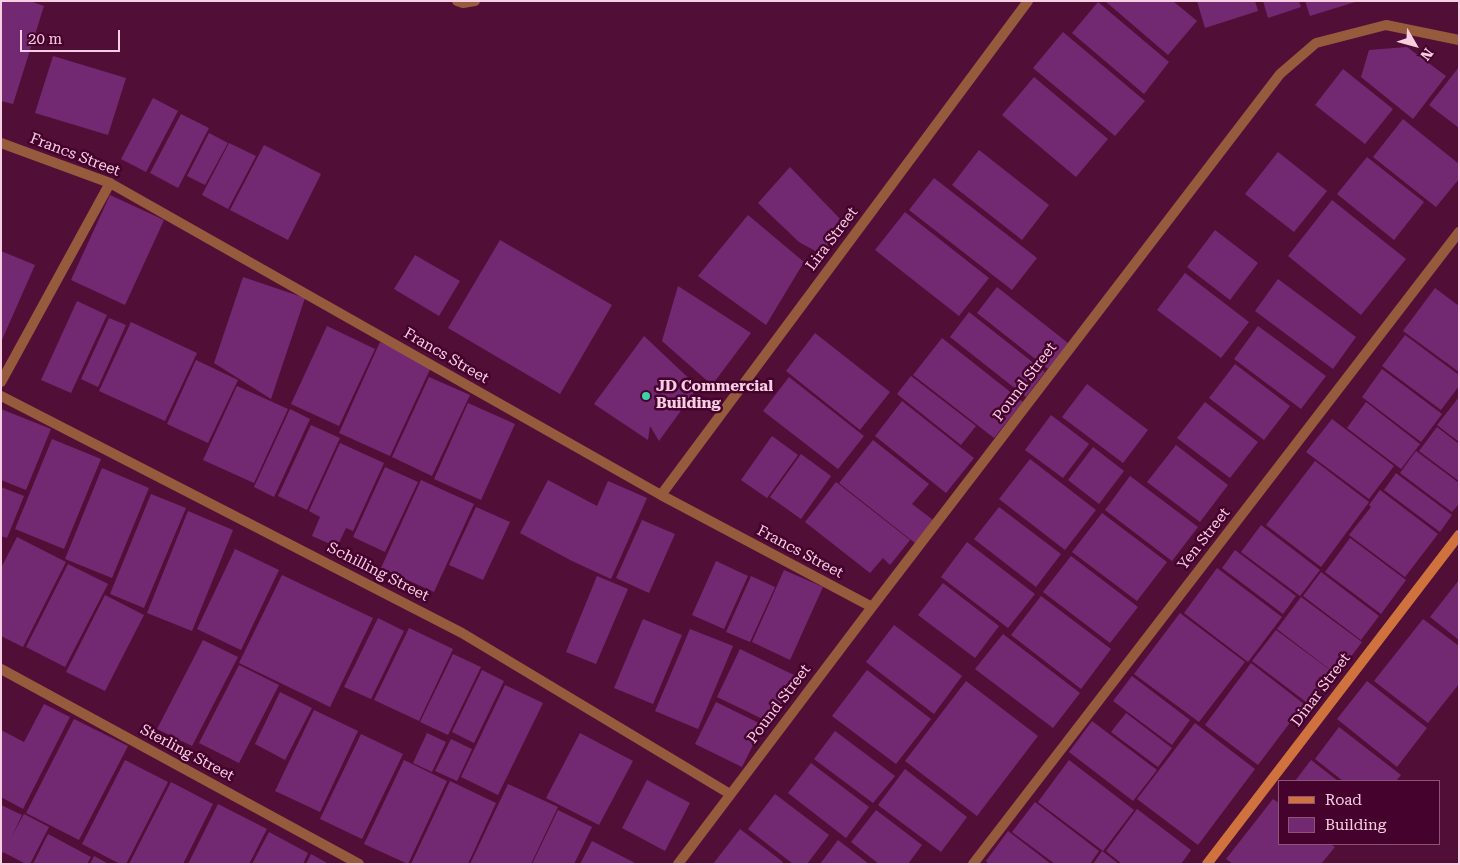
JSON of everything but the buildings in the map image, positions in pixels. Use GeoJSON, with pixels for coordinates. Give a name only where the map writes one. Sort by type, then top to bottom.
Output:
{"type":"FeatureCollection","features":[{"type":"Feature","properties":{"kind":"street"},"geometry":{"type":"LineString","coordinates":[[457,1],[463,3],[475,1]]}},
{"type":"Feature","properties":{"kind":"street","name":"Lira Street"},"geometry":{"type":"LineString","coordinates":[[660,495],[1028,1]]}},
{"type":"Feature","properties":{"kind":"street","name":"Pound Street"},"geometry":{"type":"LineString","coordinates":[[678,864],[1280,74],[1316,43],[1386,25],[1459,40]]}},
{"type":"Feature","properties":{"kind":"street","name":"Francs Street"},"geometry":{"type":"LineString","coordinates":[[1,143],[110,183],[660,495],[872,607]]}},
{"type":"Feature","properties":{"kind":"street"},"geometry":{"type":"LineString","coordinates":[[1,382],[110,183]]}},
{"type":"Feature","properties":{"kind":"street","name":"Yen Street"},"geometry":{"type":"LineString","coordinates":[[973,864],[1459,232]]}},
{"type":"Feature","properties":{"kind":"street","name":"Schilling Street"},"geometry":{"type":"LineString","coordinates":[[1,396],[462,633],[730,794]]}},
{"type":"Feature","properties":{"kind":"street","name":"Dinar Street"},"geometry":{"type":"LineString","coordinates":[[1207,864],[1459,535]]}},
{"type":"Feature","properties":{"kind":"street","name":"Sterling Street"},"geometry":{"type":"LineString","coordinates":[[1,670],[359,864]]}},
{"type":"Feature","properties":{"kind":"place","name":"JD Commercial Building"},"geometry":{"type":"Point","coordinates":[646,396]}}]}
